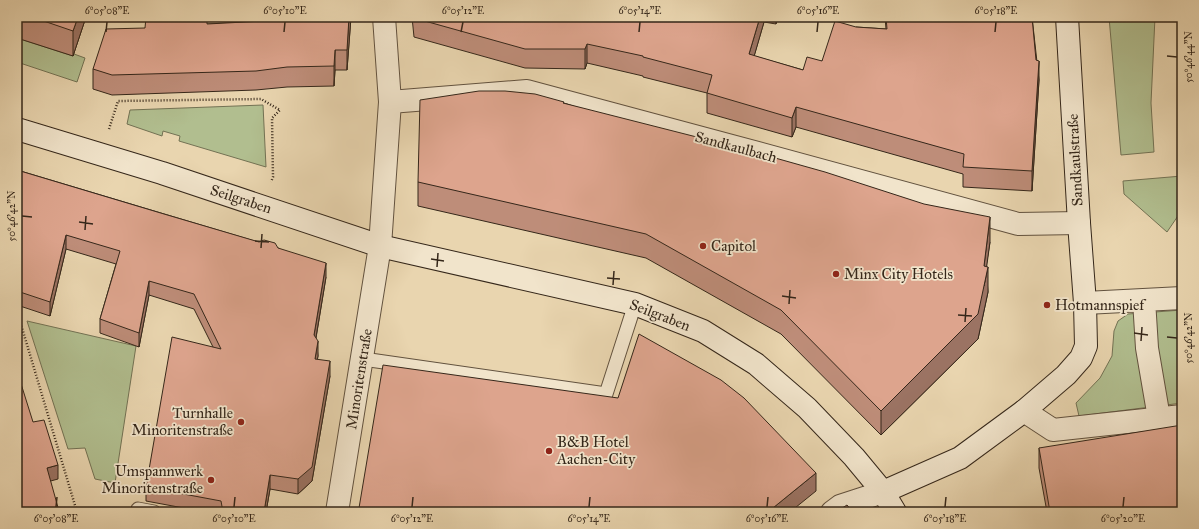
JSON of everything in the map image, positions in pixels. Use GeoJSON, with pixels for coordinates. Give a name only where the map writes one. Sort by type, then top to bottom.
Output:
{"type":"FeatureCollection","features":[{"type":"Feature","properties":{"kind":"street"},"geometry":{"type":"LineString","coordinates":[[380,246],[390,102],[384,17]]}},
{"type":"Feature","properties":{"kind":"street","name":"Sandkaulstraße"},"geometry":{"type":"LineString","coordinates":[[832,512],[840,506],[883,492],[960,458],[1024,411],[1066,375],[1082,358],[1086,346],[1085,303],[1067,17]]}},
{"type":"Feature","properties":{"kind":"street","name":"Sandkaulbach"},"geometry":{"type":"LineString","coordinates":[[390,102],[527,91],[1018,224],[1079,223]]}},
{"type":"Feature","properties":{"kind":"street","name":"Seilgraben"},"geometry":{"type":"LineString","coordinates":[[17,129],[101,154],[380,246],[635,304],[703,331],[756,364],[807,408],[854,457],[883,492],[895,512]]}},
{"type":"Feature","properties":{"kind":"street","name":"Minoritenstraße"},"geometry":{"type":"LineString","coordinates":[[337,512],[380,246]]}},
{"type":"Feature","properties":{"kind":"street"},"geometry":{"type":"LineString","coordinates":[[1085,303],[1182,298]]}},
{"type":"Feature","properties":{"kind":"street"},"geometry":{"type":"LineString","coordinates":[[1144,300],[1147,348],[1159,418]]}},
{"type":"Feature","properties":{"kind":"street"},"geometry":{"type":"LineString","coordinates":[[1024,411],[1053,430],[1182,416]]}},
{"type":"Feature","properties":{"kind":"lane"},"geometry":{"type":"LineString","coordinates":[[362,359],[606,394],[635,304]]}},
{"type":"Feature","properties":{"kind":"lane"},"geometry":{"type":"LineString","coordinates":[[138,509],[154,512]]}},
{"type":"Feature","properties":{"kind":"path"},"geometry":{"type":"LineString","coordinates":[[101,154],[118,101],[260,99],[280,110],[272,118],[272,177],[262,206]]}},
{"type":"Feature","properties":{"kind":"path"},"geometry":{"type":"LineString","coordinates":[[17,318],[22,328],[77,512]]}},
{"type":"Feature","properties":{"kind":"green space"},"geometry":{"type":"Polygon","coordinates":[[[1109,17],[1155,17],[1151,103],[1154,152],[1121,155],[1109,17]]]}},
{"type":"Feature","properties":{"kind":"green space"},"geometry":{"type":"Polygon","coordinates":[[[17,38],[73,56],[74,54],[85,58],[77,82],[17,62],[17,38]]]}},
{"type":"Feature","properties":{"kind":"green space"},"geometry":{"type":"Polygon","coordinates":[[[263,105],[266,167],[179,141],[180,136],[163,131],[162,136],[127,124],[130,110],[263,105]]]}},
{"type":"Feature","properties":{"kind":"green space"},"geometry":{"type":"Polygon","coordinates":[[[1182,176],[1182,210],[1167,232],[1124,194],[1123,181],[1182,176]]]}},
{"type":"Feature","properties":{"kind":"green space"},"geometry":{"type":"Polygon","coordinates":[[[1182,310],[1182,403],[1079,416],[1076,403],[1100,378],[1112,356],[1114,331],[1118,321],[1128,314],[1182,310]]]}},
{"type":"Feature","properties":{"kind":"green space"},"geometry":{"type":"Polygon","coordinates":[[[27,321],[136,346],[115,483],[95,479],[85,448],[68,449],[27,321]]]}},
{"type":"Feature","properties":{"kind":"building"},"geometry":{"type":"Polygon","coordinates":[[[32,17],[78,17],[73,31],[32,17]]]}},
{"type":"Feature","properties":{"kind":"building"},"geometry":{"type":"Polygon","coordinates":[[[146,17],[207,17],[207,24],[301,19],[301,17],[349,17],[347,50],[335,50],[334,66],[287,67],[256,71],[112,75],[93,69],[106,29],[145,28],[146,17]]]}},
{"type":"Feature","properties":{"kind":"building"},"geometry":{"type":"Polygon","coordinates":[[[414,17],[760,17],[749,54],[803,70],[807,57],[822,61],[835,21],[856,27],[887,29],[886,17],[1032,17],[1036,60],[1039,61],[1032,171],[963,167],[964,154],[796,107],[792,118],[707,93],[712,75],[643,56],[587,44],[585,49],[525,49],[414,17]]]}},
{"type":"Feature","properties":{"kind":"building"},"geometry":{"type":"Polygon","coordinates":[[[479,91],[505,91],[535,94],[564,102],[563,103],[736,147],[825,172],[924,204],[990,217],[984,266],[988,267],[978,314],[881,411],[781,310],[646,234],[418,182],[420,100],[479,91]]]}},
{"type":"Feature","properties":{"kind":"building"},"geometry":{"type":"Polygon","coordinates":[[[17,170],[259,242],[264,240],[275,243],[278,248],[326,263],[314,335],[318,341],[315,359],[330,361],[312,467],[298,479],[270,475],[264,512],[223,512],[221,501],[146,487],[172,337],[221,349],[194,294],[149,281],[139,333],[100,319],[120,251],[66,235],[50,302],[17,291],[17,170]]]}},
{"type":"Feature","properties":{"kind":"building"},"geometry":{"type":"Polygon","coordinates":[[[639,334],[721,380],[744,398],[816,473],[768,512],[360,512],[359,508],[383,365],[618,398],[639,334]]]}},
{"type":"Feature","properties":{"kind":"building"},"geometry":{"type":"Polygon","coordinates":[[[17,371],[33,422],[44,420],[58,465],[47,468],[59,511],[17,512],[17,371]]]}},
{"type":"Feature","properties":{"kind":"building"},"geometry":{"type":"Polygon","coordinates":[[[1182,425],[1182,512],[1050,512],[1039,448],[1182,425]]]}},
{"type":"Feature","properties":{"kind":"building"},"geometry":{"type":"Polygon","coordinates":[[[847,505],[853,512],[836,512],[847,505]]]}},
{"type":"Feature","properties":{"kind":"place","name":"Capitol"},"geometry":{"type":"Point","coordinates":[703,246]}},
{"type":"Feature","properties":{"kind":"place","name":"Minx City Hotels"},"geometry":{"type":"Point","coordinates":[836,274]}},
{"type":"Feature","properties":{"kind":"place","name":"Hotmannspief"},"geometry":{"type":"Point","coordinates":[1047,305]}},
{"type":"Feature","properties":{"kind":"place","name":"Turnhalle Minoritenstraße"},"geometry":{"type":"Point","coordinates":[241,422]}},
{"type":"Feature","properties":{"kind":"place","name":"B&B Hotel Aachen-City"},"geometry":{"type":"Point","coordinates":[549,451]}},
{"type":"Feature","properties":{"kind":"place","name":"Umspannwerk Minoritenstraße"},"geometry":{"type":"Point","coordinates":[211,480]}}]}
